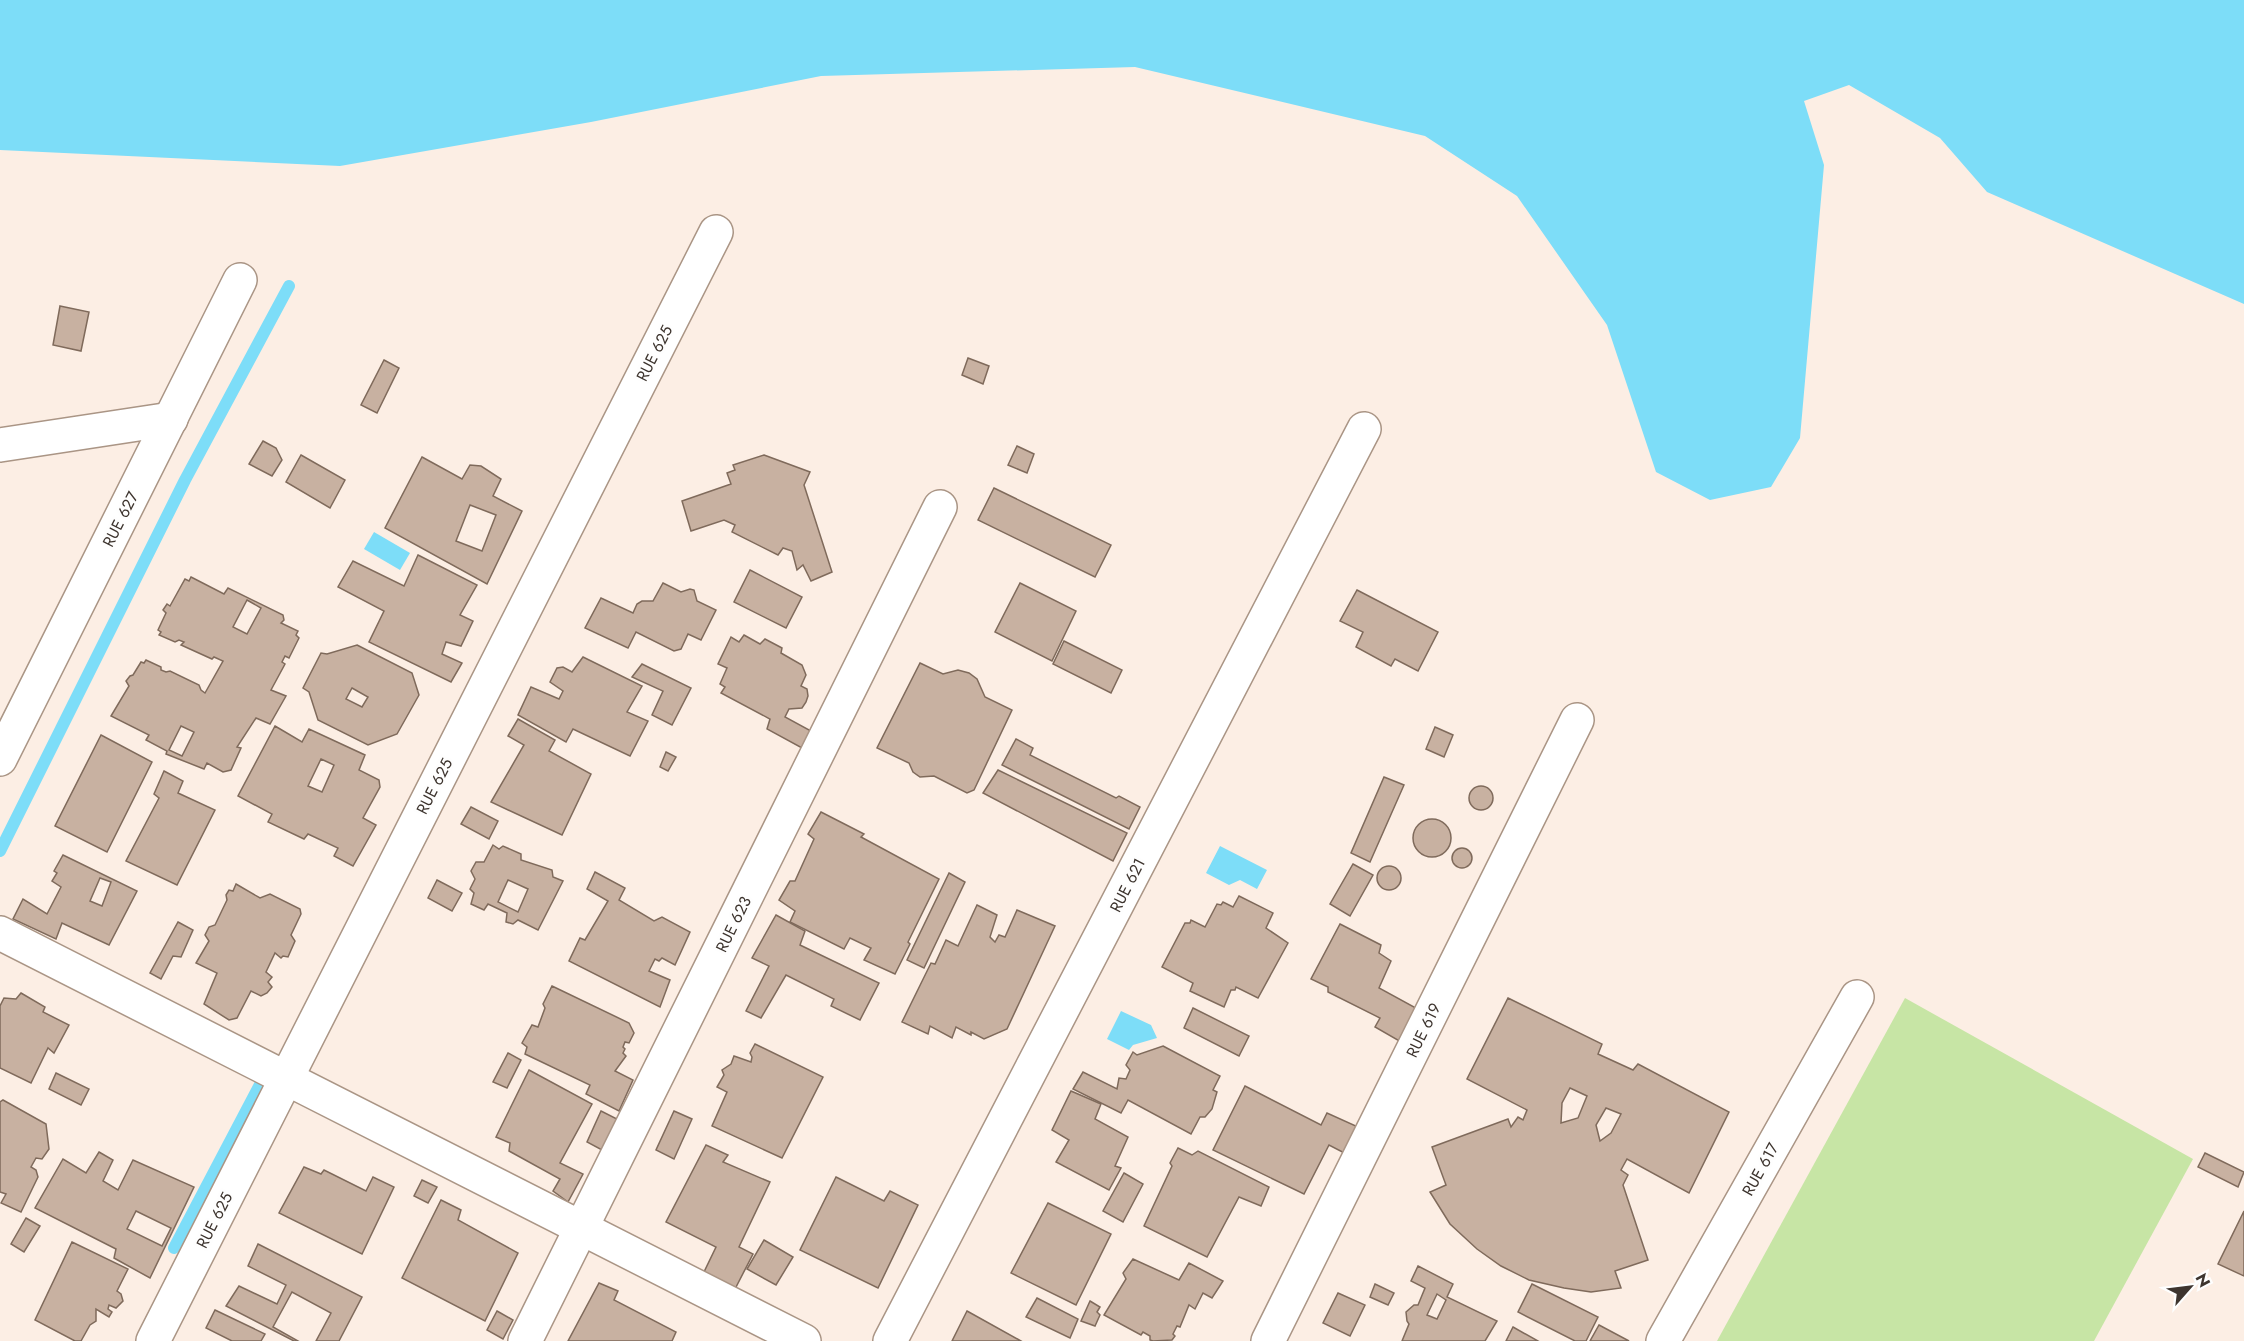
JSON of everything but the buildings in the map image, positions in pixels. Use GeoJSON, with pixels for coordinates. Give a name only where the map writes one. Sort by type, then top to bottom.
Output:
{"type":"FeatureCollection","features":[{"type":"Feature","properties":{"kind":"street","name":"RUE 625"},"geometry":{"type":"LineString","coordinates":[[153,1341],[716,232]]}},
{"type":"Feature","properties":{"kind":"street","name":"RUE 627"},"geometry":{"type":"LineString","coordinates":[[0,759],[240,280]]}},
{"type":"Feature","properties":{"kind":"street"},"geometry":{"type":"LineString","coordinates":[[0,445],[171,419]]}},
{"type":"Feature","properties":{"kind":"street","name":"RUE 621"},"geometry":{"type":"LineString","coordinates":[[890,1341],[1364,429]]}},
{"type":"Feature","properties":{"kind":"street","name":"RUE 623"},"geometry":{"type":"LineString","coordinates":[[525,1341],[940,507]]}},
{"type":"Feature","properties":{"kind":"street","name":"RUE 619"},"geometry":{"type":"LineString","coordinates":[[1268,1341],[1577,720]]}},
{"type":"Feature","properties":{"kind":"street"},"geometry":{"type":"LineString","coordinates":[[0,933],[804,1341]]}},
{"type":"Feature","properties":{"kind":"street","name":"RUE 617"},"geometry":{"type":"LineString","coordinates":[[1663,1341],[1857,997]]}},
{"type":"Feature","properties":{"kind":"green space"},"geometry":{"type":"Polygon","coordinates":[[[1905,998],[2193,1159],[2094,1341],[1717,1341],[1905,998]]]}},
{"type":"Feature","properties":{"kind":"water"},"geometry":{"type":"Polygon","coordinates":[[[0,0],[2244,0],[2244,304],[1987,192],[1940,138],[1849,85],[1804,101],[1824,165],[1800,438],[1771,487],[1710,500],[1656,472],[1607,325],[1517,196],[1425,136],[1135,67],[821,76],[591,122],[340,166],[0,150],[0,0]]]}},
{"type":"Feature","properties":{"kind":"water"},"geometry":{"type":"Polygon","coordinates":[[[374,532],[410,553],[400,570],[364,549],[374,532]]]}},
{"type":"Feature","properties":{"kind":"water"},"geometry":{"type":"Polygon","coordinates":[[[1220,846],[1267,870],[1257,889],[1240,880],[1229,885],[1206,873],[1220,846]]]}},
{"type":"Feature","properties":{"kind":"water"},"geometry":{"type":"Polygon","coordinates":[[[1121,1011],[1151,1025],[1157,1038],[1133,1045],[1129,1050],[1107,1039],[1121,1011]]]}},
{"type":"Feature","properties":{"kind":"waterway"},"geometry":{"type":"LineString","coordinates":[[0,851],[185,480],[289,286]]}},
{"type":"Feature","properties":{"kind":"waterway"},"geometry":{"type":"LineString","coordinates":[[174,1248],[264,1077],[258,1074]]}}]}
